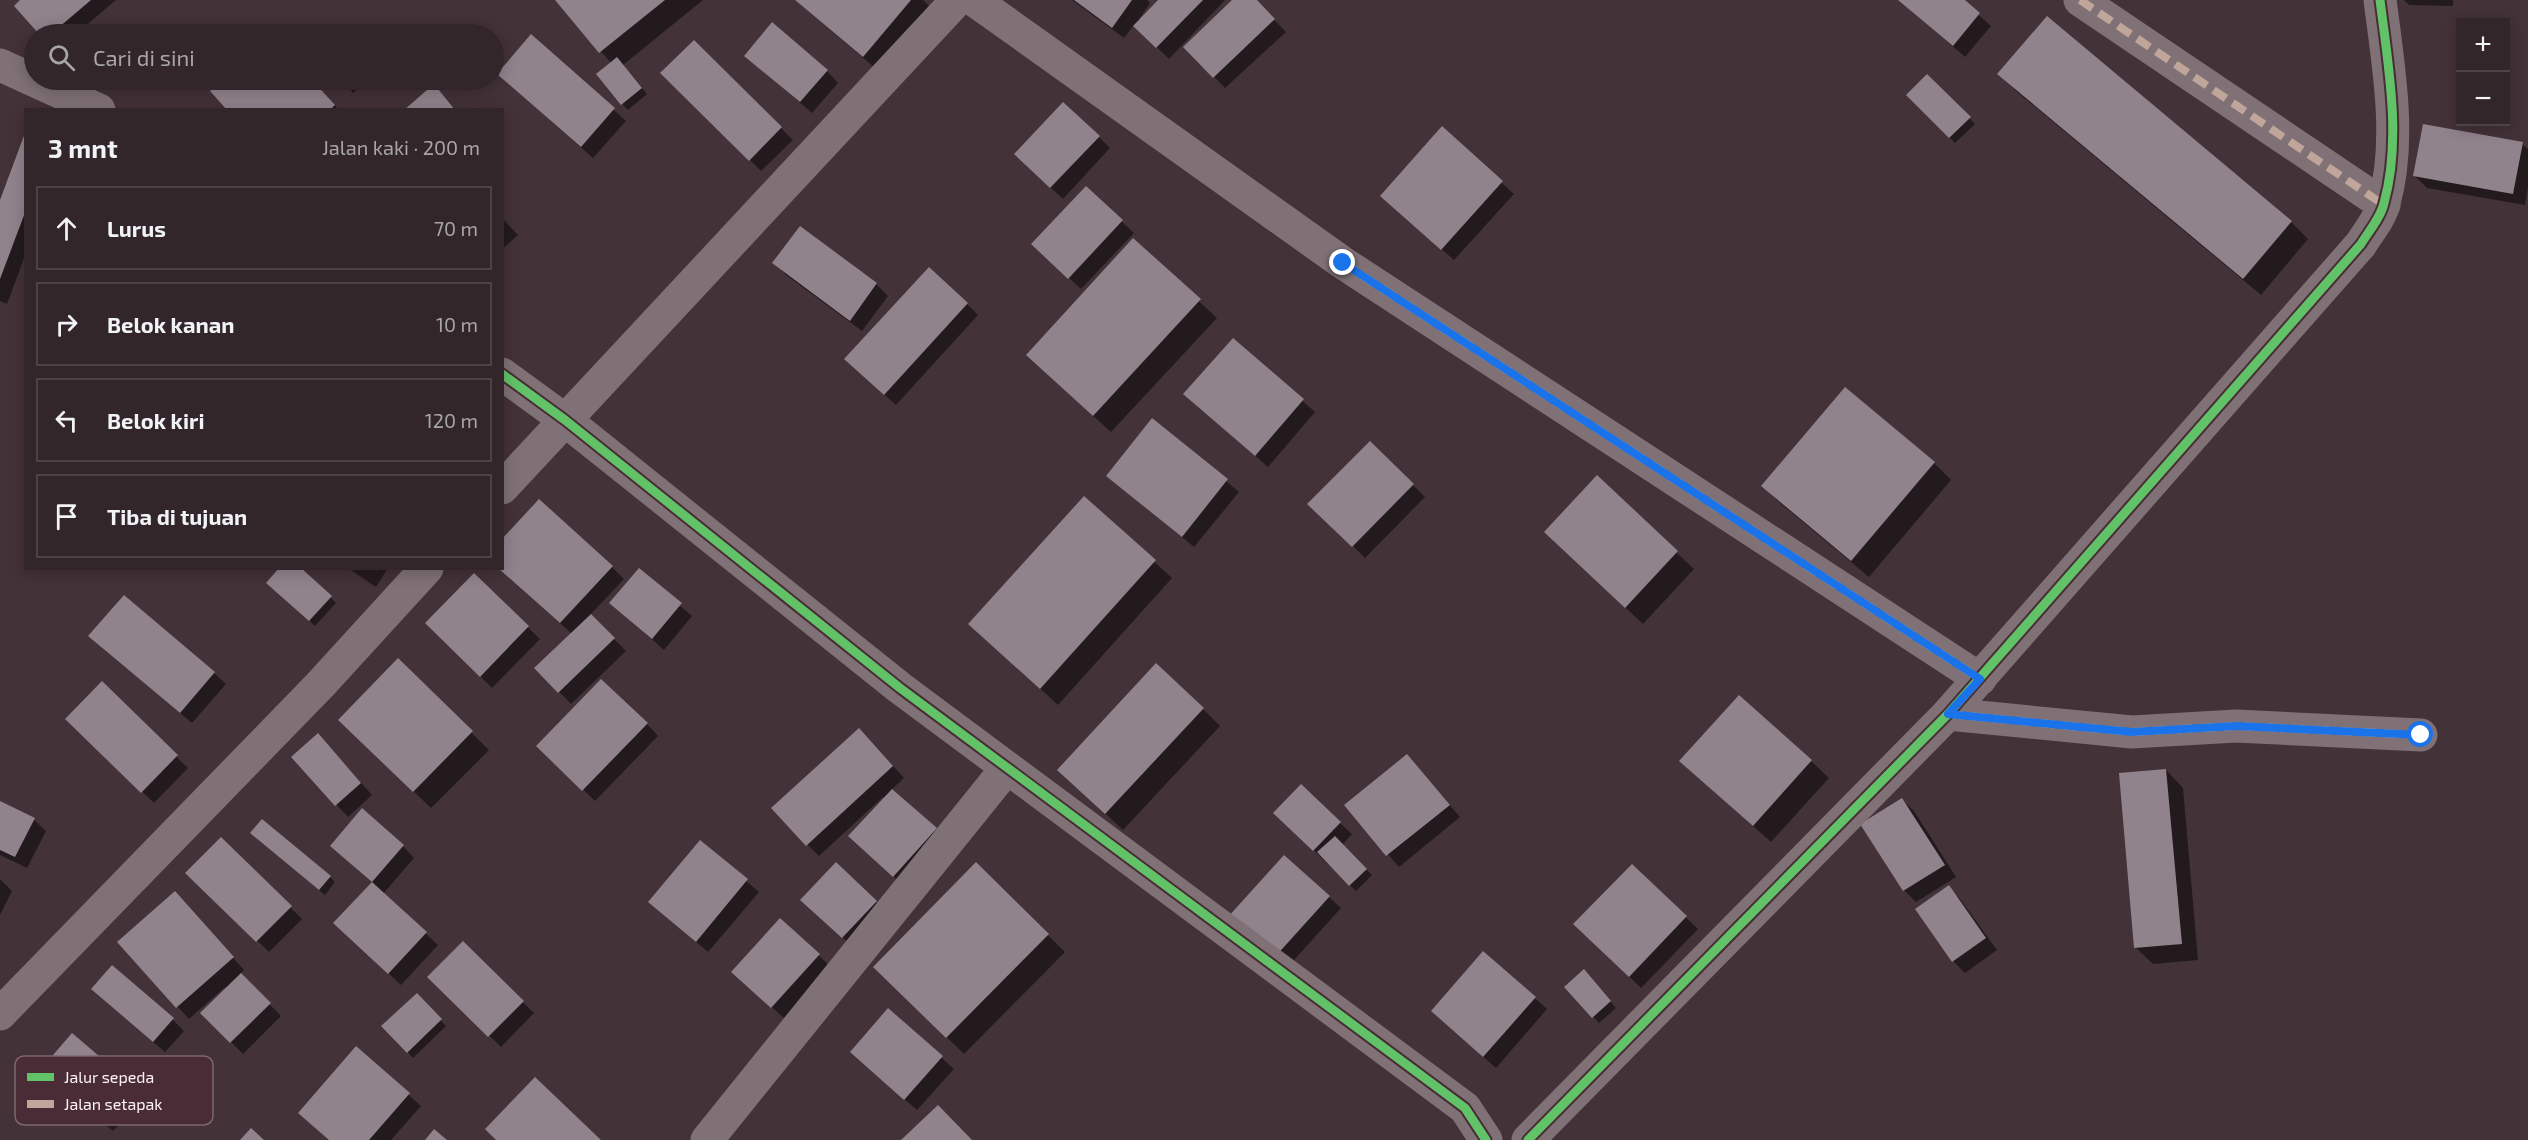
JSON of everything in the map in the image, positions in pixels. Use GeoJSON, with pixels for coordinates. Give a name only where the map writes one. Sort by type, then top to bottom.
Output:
{"type":"FeatureCollection","features":[{"type":"Feature","properties":{"kind":"street"},"geometry":{"type":"LineString","coordinates":[[504,486],[957,0]]}},
{"type":"Feature","properties":{"kind":"street"},"geometry":{"type":"LineString","coordinates":[[974,0],[1343,263],[1980,679]]}},
{"type":"Feature","properties":{"kind":"street"},"geometry":{"type":"LineString","coordinates":[[2080,0],[2384,205]]}},
{"type":"Feature","properties":{"kind":"street"},"geometry":{"type":"LineString","coordinates":[[1528,1140],[1948,714],[2361,244],[2384,205],[2390,167],[2392,94],[2380,0]]}},
{"type":"Feature","properties":{"kind":"street"},"geometry":{"type":"LineString","coordinates":[[0,65],[24,76]]}},
{"type":"Feature","properties":{"kind":"street"},"geometry":{"type":"LineString","coordinates":[[55,90],[95,108]]}},
{"type":"Feature","properties":{"kind":"street"},"geometry":{"type":"LineString","coordinates":[[504,375],[565,420],[891,681],[1006,769],[1465,1108],[1486,1140]]}},
{"type":"Feature","properties":{"kind":"street"},"geometry":{"type":"LineString","coordinates":[[0,1014],[320,685],[426,570]]}},
{"type":"Feature","properties":{"kind":"street"},"geometry":{"type":"LineString","coordinates":[[1948,714],[2132,732],[2236,726],[2421,735]]}},
{"type":"Feature","properties":{"kind":"street"},"geometry":{"type":"LineString","coordinates":[[707,1140],[1006,769]]}},
{"type":"Feature","properties":{"kind":"building"},"geometry":{"type":"Polygon","coordinates":[[[20,0],[91,0],[63,24],[30,24],[14,6],[20,0]]]}},
{"type":"Feature","properties":{"kind":"building"},"geometry":{"type":"Polygon","coordinates":[[[555,0],[665,0],[599,53],[555,0]]]}},
{"type":"Feature","properties":{"kind":"building"},"geometry":{"type":"Polygon","coordinates":[[[795,0],[911,0],[863,57],[795,0]]]}},
{"type":"Feature","properties":{"kind":"building"},"geometry":{"type":"Polygon","coordinates":[[[1074,0],[1132,0],[1112,28],[1074,0]]]}},
{"type":"Feature","properties":{"kind":"building"},"geometry":{"type":"Polygon","coordinates":[[[1158,0],[1203,0],[1156,48],[1133,26],[1158,0]]]}},
{"type":"Feature","properties":{"kind":"building"},"geometry":{"type":"Polygon","coordinates":[[[1232,0],[1257,0],[1275,19],[1213,78],[1183,47],[1232,0]]]}},
{"type":"Feature","properties":{"kind":"building"},"geometry":{"type":"Polygon","coordinates":[[[1898,0],[1965,0],[1980,13],[1953,46],[1898,0]]]}},
{"type":"Feature","properties":{"kind":"building"},"geometry":{"type":"Polygon","coordinates":[[[2047,16],[2292,221],[2243,279],[1997,74],[2047,16]]]}},
{"type":"Feature","properties":{"kind":"building"},"geometry":{"type":"Polygon","coordinates":[[[772,22],[828,70],[800,102],[744,56],[772,22]]]}},
{"type":"Feature","properties":{"kind":"building"},"geometry":{"type":"Polygon","coordinates":[[[531,34],[615,108],[581,147],[504,80],[504,66],[531,34]]]}},
{"type":"Feature","properties":{"kind":"building"},"geometry":{"type":"Polygon","coordinates":[[[694,40],[782,127],[749,161],[660,73],[694,40]]]}},
{"type":"Feature","properties":{"kind":"building"},"geometry":{"type":"Polygon","coordinates":[[[617,57],[642,88],[621,105],[596,74],[617,57]]]}},
{"type":"Feature","properties":{"kind":"building"},"geometry":{"type":"Polygon","coordinates":[[[1927,74],[1971,117],[1949,138],[1906,95],[1927,74]]]}},
{"type":"Feature","properties":{"kind":"building"},"geometry":{"type":"Polygon","coordinates":[[[321,90],[335,105],[332,108],[225,108],[210,91],[321,90]]]}},
{"type":"Feature","properties":{"kind":"building"},"geometry":{"type":"Polygon","coordinates":[[[427,90],[439,90],[453,108],[406,108],[427,90]]]}},
{"type":"Feature","properties":{"kind":"building"},"geometry":{"type":"Polygon","coordinates":[[[1063,102],[1100,136],[1050,188],[1014,154],[1063,102]]]}},
{"type":"Feature","properties":{"kind":"building"},"geometry":{"type":"Polygon","coordinates":[[[2423,124],[2523,142],[2513,194],[2413,176],[2423,124]]]}},
{"type":"Feature","properties":{"kind":"building"},"geometry":{"type":"Polygon","coordinates":[[[1442,126],[1503,181],[1441,250],[1380,196],[1442,126]]]}},
{"type":"Feature","properties":{"kind":"building"},"geometry":{"type":"Polygon","coordinates":[[[24,136],[24,215],[0,279],[0,200],[24,136]]]}},
{"type":"Feature","properties":{"kind":"building"},"geometry":{"type":"Polygon","coordinates":[[[1086,186],[1123,220],[1068,279],[1031,244],[1086,186]]]}},
{"type":"Feature","properties":{"kind":"building"},"geometry":{"type":"Polygon","coordinates":[[[800,226],[877,283],[850,321],[772,263],[800,226]]]}},
{"type":"Feature","properties":{"kind":"building"},"geometry":{"type":"Polygon","coordinates":[[[1133,238],[1201,299],[1093,416],[1026,355],[1133,238]]]}},
{"type":"Feature","properties":{"kind":"building"},"geometry":{"type":"Polygon","coordinates":[[[929,267],[968,303],[884,395],[844,359],[929,267]]]}},
{"type":"Feature","properties":{"kind":"building"},"geometry":{"type":"Polygon","coordinates":[[[1233,338],[1304,399],[1255,456],[1183,394],[1233,338]]]}},
{"type":"Feature","properties":{"kind":"building"},"geometry":{"type":"Polygon","coordinates":[[[1845,387],[1935,462],[1851,561],[1761,486],[1845,387]]]}},
{"type":"Feature","properties":{"kind":"building"},"geometry":{"type":"Polygon","coordinates":[[[1152,418],[1228,479],[1182,537],[1106,476],[1152,418]]]}},
{"type":"Feature","properties":{"kind":"building"},"geometry":{"type":"Polygon","coordinates":[[[1370,441],[1414,484],[1352,547],[1307,504],[1370,441]]]}},
{"type":"Feature","properties":{"kind":"building"},"geometry":{"type":"Polygon","coordinates":[[[1597,475],[1678,551],[1625,608],[1544,532],[1597,475]]]}},
{"type":"Feature","properties":{"kind":"building"},"geometry":{"type":"Polygon","coordinates":[[[1084,496],[1156,560],[1040,689],[968,624],[1084,496]]]}},
{"type":"Feature","properties":{"kind":"building"},"geometry":{"type":"Polygon","coordinates":[[[539,499],[613,566],[560,623],[500,570],[504,570],[504,537],[539,499]]]}},
{"type":"Feature","properties":{"kind":"building"},"geometry":{"type":"Polygon","coordinates":[[[639,568],[682,603],[652,639],[609,603],[639,568]]]}},
{"type":"Feature","properties":{"kind":"building"},"geometry":{"type":"Polygon","coordinates":[[[277,570],[303,570],[332,596],[309,621],[266,583],[277,570]]]}},
{"type":"Feature","properties":{"kind":"building"},"geometry":{"type":"Polygon","coordinates":[[[474,573],[529,626],[480,677],[425,623],[474,573]]]}},
{"type":"Feature","properties":{"kind":"building"},"geometry":{"type":"Polygon","coordinates":[[[124,595],[215,672],[180,713],[88,636],[124,595]]]}},
{"type":"Feature","properties":{"kind":"building"},"geometry":{"type":"Polygon","coordinates":[[[591,614],[615,638],[558,693],[534,668],[591,614]]]}},
{"type":"Feature","properties":{"kind":"building"},"geometry":{"type":"Polygon","coordinates":[[[398,658],[473,731],[413,792],[338,720],[398,658]]]}},
{"type":"Feature","properties":{"kind":"building"},"geometry":{"type":"Polygon","coordinates":[[[1156,663],[1204,708],[1105,814],[1057,770],[1156,663]]]}},
{"type":"Feature","properties":{"kind":"building"},"geometry":{"type":"Polygon","coordinates":[[[601,679],[648,723],[582,791],[536,746],[601,679]]]}},
{"type":"Feature","properties":{"kind":"building"},"geometry":{"type":"Polygon","coordinates":[[[102,681],[178,755],[141,793],[65,719],[102,681]]]}},
{"type":"Feature","properties":{"kind":"building"},"geometry":{"type":"Polygon","coordinates":[[[1739,695],[1812,760],[1753,826],[1679,761],[1739,695]]]}},
{"type":"Feature","properties":{"kind":"building"},"geometry":{"type":"Polygon","coordinates":[[[859,728],[893,766],[806,846],[771,808],[859,728]]]}},
{"type":"Feature","properties":{"kind":"building"},"geometry":{"type":"Polygon","coordinates":[[[318,733],[361,783],[335,806],[291,757],[318,733]]]}},
{"type":"Feature","properties":{"kind":"building"},"geometry":{"type":"Polygon","coordinates":[[[1407,754],[1450,805],[1386,856],[1344,805],[1407,754]]]}},
{"type":"Feature","properties":{"kind":"building"},"geometry":{"type":"Polygon","coordinates":[[[2166,769],[2182,944],[2134,948],[2119,773],[2166,769]]]}},
{"type":"Feature","properties":{"kind":"building"},"geometry":{"type":"Polygon","coordinates":[[[1301,784],[1341,822],[1313,851],[1273,813],[1301,784]]]}},
{"type":"Feature","properties":{"kind":"building"},"geometry":{"type":"Polygon","coordinates":[[[892,789],[937,828],[893,877],[848,836],[892,789]]]}},
{"type":"Feature","properties":{"kind":"building"},"geometry":{"type":"Polygon","coordinates":[[[1902,798],[1945,865],[1903,891],[1860,824],[1902,798]]]}},
{"type":"Feature","properties":{"kind":"building"},"geometry":{"type":"Polygon","coordinates":[[[0,801],[35,818],[15,857],[0,850],[0,801]]]}},
{"type":"Feature","properties":{"kind":"building"},"geometry":{"type":"Polygon","coordinates":[[[362,808],[404,845],[372,882],[330,846],[362,808]]]}},
{"type":"Feature","properties":{"kind":"building"},"geometry":{"type":"Polygon","coordinates":[[[262,819],[331,876],[319,890],[250,833],[262,819]]]}},
{"type":"Feature","properties":{"kind":"building"},"geometry":{"type":"Polygon","coordinates":[[[1335,836],[1367,869],[1349,886],[1317,852],[1335,836]]]}},
{"type":"Feature","properties":{"kind":"building"},"geometry":{"type":"Polygon","coordinates":[[[221,837],[292,906],[256,942],[185,873],[221,837]]]}},
{"type":"Feature","properties":{"kind":"building"},"geometry":{"type":"Polygon","coordinates":[[[700,840],[748,879],[696,942],[648,902],[700,840]]]}},
{"type":"Feature","properties":{"kind":"building"},"geometry":{"type":"Polygon","coordinates":[[[1284,855],[1330,896],[1274,958],[1228,917],[1284,855]]]}},
{"type":"Feature","properties":{"kind":"building"},"geometry":{"type":"Polygon","coordinates":[[[836,862],[877,901],[842,938],[800,900],[836,862]]]}},
{"type":"Feature","properties":{"kind":"building"},"geometry":{"type":"Polygon","coordinates":[[[976,862],[1049,934],[946,1038],[873,967],[976,862]]]}},
{"type":"Feature","properties":{"kind":"building"},"geometry":{"type":"Polygon","coordinates":[[[1632,864],[1687,916],[1629,977],[1573,924],[1632,864]]]}},
{"type":"Feature","properties":{"kind":"building"},"geometry":{"type":"Polygon","coordinates":[[[372,882],[427,932],[388,974],[333,923],[372,882]]]}},
{"type":"Feature","properties":{"kind":"building"},"geometry":{"type":"Polygon","coordinates":[[[1949,885],[1986,938],[1952,962],[1915,909],[1949,885]]]}},
{"type":"Feature","properties":{"kind":"building"},"geometry":{"type":"Polygon","coordinates":[[[175,891],[234,957],[176,1008],[117,942],[175,891]]]}},
{"type":"Feature","properties":{"kind":"building"},"geometry":{"type":"Polygon","coordinates":[[[780,918],[820,954],[771,1008],[731,972],[780,918]]]}},
{"type":"Feature","properties":{"kind":"building"},"geometry":{"type":"Polygon","coordinates":[[[463,941],[524,1001],[488,1037],[427,977],[463,941]]]}},
{"type":"Feature","properties":{"kind":"building"},"geometry":{"type":"Polygon","coordinates":[[[1483,951],[1536,997],[1483,1057],[1431,1011],[1483,951]]]}},
{"type":"Feature","properties":{"kind":"building"},"geometry":{"type":"Polygon","coordinates":[[[112,965],[174,1018],[153,1042],[91,989],[112,965]]]}},
{"type":"Feature","properties":{"kind":"building"},"geometry":{"type":"Polygon","coordinates":[[[1584,969],[1611,1001],[1592,1018],[1564,987],[1584,969]]]}},
{"type":"Feature","properties":{"kind":"building"},"geometry":{"type":"Polygon","coordinates":[[[241,973],[271,1003],[230,1043],[200,1013],[241,973]]]}},
{"type":"Feature","properties":{"kind":"building"},"geometry":{"type":"Polygon","coordinates":[[[417,993],[442,1019],[407,1053],[381,1026],[417,993]]]}},
{"type":"Feature","properties":{"kind":"building"},"geometry":{"type":"Polygon","coordinates":[[[888,1008],[943,1056],[904,1100],[850,1052],[888,1008]]]}},
{"type":"Feature","properties":{"kind":"building"},"geometry":{"type":"Polygon","coordinates":[[[72,1033],[99,1056],[52,1056],[72,1033]]]}},
{"type":"Feature","properties":{"kind":"building"},"geometry":{"type":"Polygon","coordinates":[[[356,1046],[410,1093],[369,1140],[329,1140],[298,1113],[356,1046]]]}},
{"type":"Feature","properties":{"kind":"building"},"geometry":{"type":"Polygon","coordinates":[[[535,1077],[601,1140],[496,1140],[485,1129],[535,1077]]]}},
{"type":"Feature","properties":{"kind":"building"},"geometry":{"type":"Polygon","coordinates":[[[938,1105],[972,1140],[901,1140],[938,1105]]]}},
{"type":"Feature","properties":{"kind":"building"},"geometry":{"type":"Polygon","coordinates":[[[251,1128],[264,1140],[240,1140],[251,1128]]]}},
{"type":"Feature","properties":{"kind":"building"},"geometry":{"type":"Polygon","coordinates":[[[434,1129],[447,1140],[425,1140],[434,1129]]]}},
{"type":"Feature","properties":{"kind":"marked path"},"geometry":{"type":"LineString","coordinates":[[2080,0],[2384,205]]}},
{"type":"Feature","properties":{"kind":"marked path"},"geometry":{"type":"LineString","coordinates":[[1343,263],[1980,679]]}},
{"type":"Feature","properties":{"kind":"marked path"},"geometry":{"type":"LineString","coordinates":[[1948,714],[2132,732],[2236,726],[2421,735]]}},
{"type":"Feature","properties":{"kind":"cycle path"},"geometry":{"type":"LineString","coordinates":[[1528,1140],[1948,714],[2361,244],[2378,219],[2382,208],[2392,153],[2390,75],[2380,0]]}},
{"type":"Feature","properties":{"kind":"cycle path"},"geometry":{"type":"LineString","coordinates":[[504,375],[565,420],[900,688],[1465,1108],[1486,1140]]}},
{"type":"Feature","properties":{"kind":"route"},"geometry":{"type":"LineString","coordinates":[[1343,263],[1980,679],[1948,714],[2132,732],[2236,726],[2421,735]]}}]}
